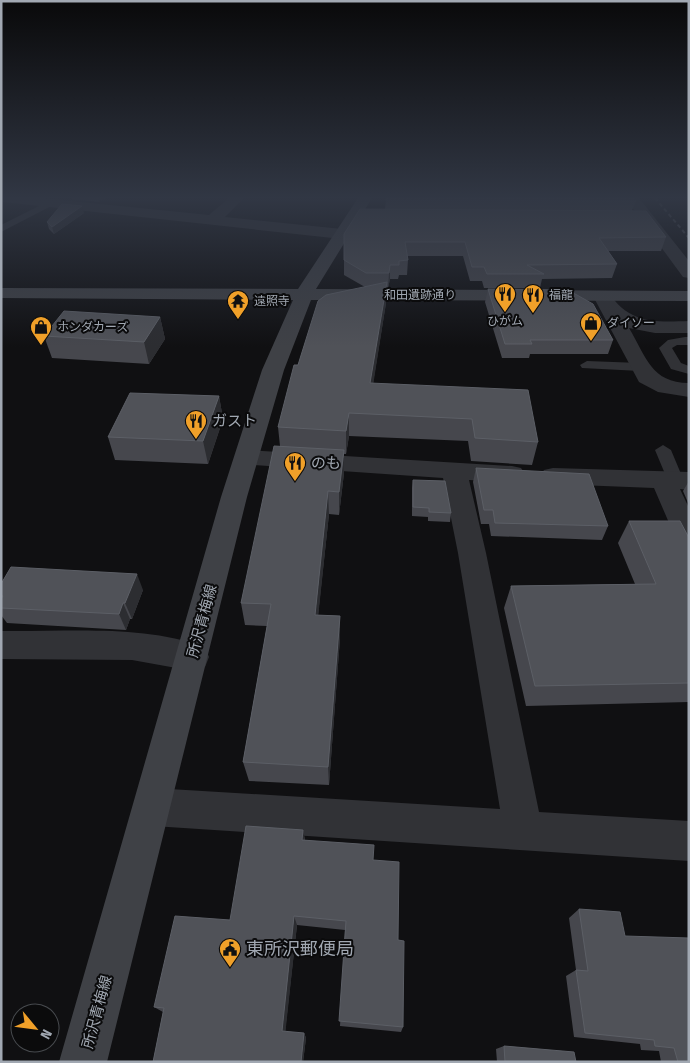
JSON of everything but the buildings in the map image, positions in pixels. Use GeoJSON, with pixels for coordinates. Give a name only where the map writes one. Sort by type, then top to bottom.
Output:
{"type":"FeatureCollection","features":[{"type":"Feature","properties":{"kind":"main road","name":"所沢青梅線"},"geometry":{"type":"LineString","coordinates":[[83,1062],[193,657],[234,497],[277,356],[304,294],[333,248]]}},
{"type":"Feature","properties":{"kind":"main road","name":"和田遺跡通り"},"geometry":{"type":"LineString","coordinates":[[1,293],[304,294],[605,302],[689,296]]}},
{"type":"Feature","properties":{"kind":"street"},"geometry":{"type":"LineString","coordinates":[[670,248],[689,274]]}},
{"type":"Feature","properties":{"kind":"street"},"geometry":{"type":"LineString","coordinates":[[605,302],[628,323],[648,326],[689,327]]}},
{"type":"Feature","properties":{"kind":"street"},"geometry":{"type":"LineString","coordinates":[[605,302],[640,367],[655,384],[668,389],[689,390]]}},
{"type":"Feature","properties":{"kind":"street"},"geometry":{"type":"LineString","coordinates":[[247,458],[454,471],[676,481],[689,539]]}},
{"type":"Feature","properties":{"kind":"street"},"geometry":{"type":"LineString","coordinates":[[454,471],[476,573],[523,830]]}},
{"type":"Feature","properties":{"kind":"street"},"geometry":{"type":"LineString","coordinates":[[1,645],[132,646],[193,657]]}},
{"type":"Feature","properties":{"kind":"street"},"geometry":{"type":"LineString","coordinates":[[152,808],[689,841]]}},
{"type":"Feature","properties":{"kind":"lane"},"geometry":{"type":"LineString","coordinates":[[689,341],[674,341],[668,343],[665,348],[676,366],[689,370]]}},
{"type":"Feature","properties":{"kind":"lane"},"geometry":{"type":"LineString","coordinates":[[587,364],[640,367]]}},
{"type":"Feature","properties":{"kind":"lane"},"geometry":{"type":"LineString","coordinates":[[663,450],[676,481]]}},
{"type":"Feature","properties":{"kind":"place","name":"ひがム"},"geometry":{"type":"Point","coordinates":[505,313]}},
{"type":"Feature","properties":{"kind":"place","name":"福龍"},"geometry":{"type":"Point","coordinates":[533,314]}},
{"type":"Feature","properties":{"kind":"place","name":"遠照寺"},"geometry":{"type":"Point","coordinates":[238,320]}},
{"type":"Feature","properties":{"kind":"place","name":"ダイソー"},"geometry":{"type":"Point","coordinates":[591,342]}},
{"type":"Feature","properties":{"kind":"place","name":"ホンダカーズ"},"geometry":{"type":"Point","coordinates":[41,346]}},
{"type":"Feature","properties":{"kind":"place","name":"ガスト"},"geometry":{"type":"Point","coordinates":[196,440]}},
{"type":"Feature","properties":{"kind":"place","name":"のも"},"geometry":{"type":"Point","coordinates":[295,482]}},
{"type":"Feature","properties":{"kind":"place","name":"東所沢郵便局"},"geometry":{"type":"Point","coordinates":[230,968]}}]}
